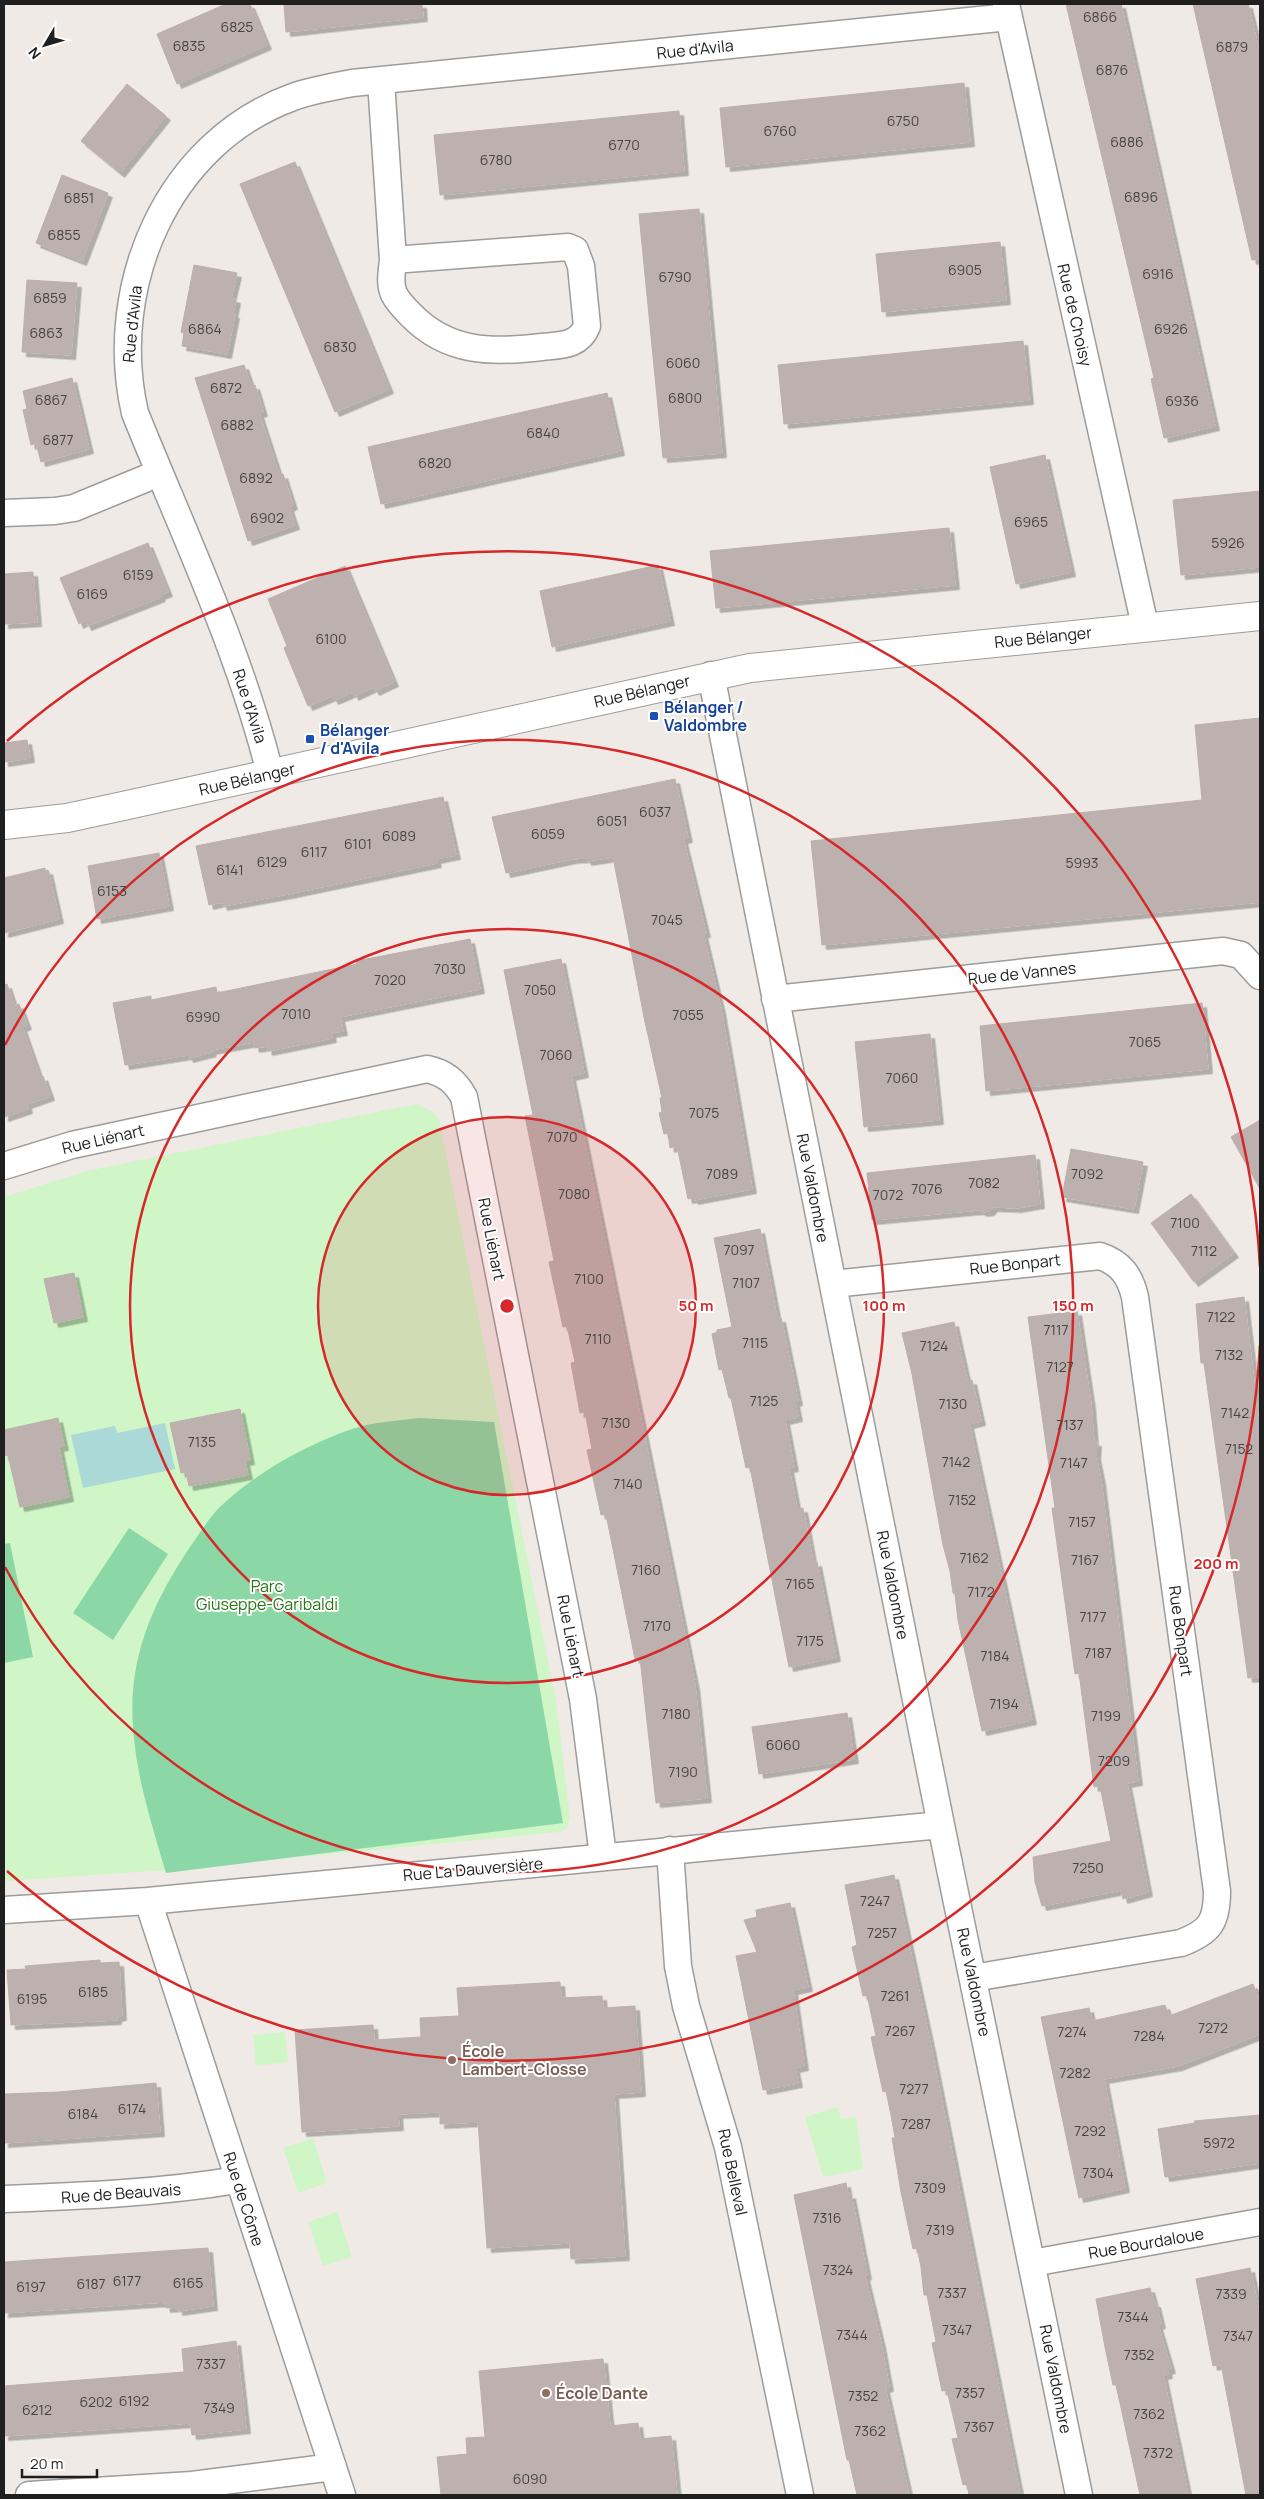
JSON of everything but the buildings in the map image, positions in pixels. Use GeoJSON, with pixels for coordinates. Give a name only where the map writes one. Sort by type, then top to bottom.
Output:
{"type":"FeatureCollection","features":[{"type":"Feature","properties":{"kind":"street","name":"Rue d'Avila"},"geometry":{"type":"LineString","coordinates":[[270,773],[259,729],[222,622],[135,413],[128,384],[126,361],[131,305],[138,272],[148,242],[161,214],[195,164],[213,146],[239,126],[291,98],[322,88],[1008,10]]}},
{"type":"Feature","properties":{"kind":"street","name":"Rue de Choisy"},"geometry":{"type":"LineString","coordinates":[[1008,10],[1145,626]]}},
{"type":"Feature","properties":{"kind":"street"},"geometry":{"type":"LineString","coordinates":[[381,81],[393,260],[391,281],[394,293],[401,305],[420,324],[444,338],[468,348],[494,351],[563,344],[579,339],[584,334],[586,326],[581,266],[576,250],[568,247],[393,260]]}},
{"type":"Feature","properties":{"kind":"street"},"geometry":{"type":"LineString","coordinates":[[4,513],[55,512],[74,508],[160,473]]}},
{"type":"Feature","properties":{"kind":"street","name":"Rue Bélanger"},"geometry":{"type":"LineString","coordinates":[[4,825],[67,818],[711,675],[750,668],[1145,626],[1260,616]]}},
{"type":"Feature","properties":{"kind":"street","name":"Rue Valdombre"},"geometry":{"type":"LineString","coordinates":[[711,675],[941,1825],[1079,2495]]}},
{"type":"Feature","properties":{"kind":"street","name":"Rue de Vannes"},"geometry":{"type":"LineString","coordinates":[[775,999],[1222,951],[1242,955],[1253,965],[1260,976]]}},
{"type":"Feature","properties":{"kind":"street","name":"Rue Liénart"},"geometry":{"type":"LineString","coordinates":[[4,1166],[72,1145],[427,1070],[439,1072],[458,1086],[464,1097],[583,1698],[603,1856]]}},
{"type":"Feature","properties":{"kind":"street","name":"Rue Bonpart"},"geometry":{"type":"LineString","coordinates":[[833,1284],[1100,1256],[1110,1260],[1128,1274],[1135,1297],[1217,1891],[1217,1908],[1214,1920],[1207,1929],[1196,1938],[1181,1943],[973,1978]]}},
{"type":"Feature","properties":{"kind":"street","name":"Rue La Dauversière"},"geometry":{"type":"LineString","coordinates":[[4,1910],[148,1901],[941,1825]]}},
{"type":"Feature","properties":{"kind":"street","name":"Rue Belleval"},"geometry":{"type":"LineString","coordinates":[[670,1850],[678,1966],[686,2006],[728,2147],[800,2495]]}},
{"type":"Feature","properties":{"kind":"street","name":"Rue de Côme"},"geometry":{"type":"LineString","coordinates":[[148,1901],[237,2180],[342,2495]]}},
{"type":"Feature","properties":{"kind":"street","name":"Rue de Beauvais"},"geometry":{"type":"LineString","coordinates":[[4,2199],[113,2195],[181,2189],[237,2180]]}},
{"type":"Feature","properties":{"kind":"street","name":"Rue Bourdaloue"},"geometry":{"type":"LineString","coordinates":[[1032,2263],[1260,2222]]}},
{"type":"Feature","properties":{"kind":"street"},"geometry":{"type":"LineString","coordinates":[[29,2495],[192,2485],[333,2467]]}},
{"type":"Feature","properties":{"kind":"green space","name":"Parc Giuseppe-Garibaldi"},"geometry":{"type":"Polygon","coordinates":[[[417,1104],[433,1112],[439,1120],[556,1701],[570,1818],[567,1828],[560,1832],[167,1870],[4,1881],[4,1197],[87,1171],[417,1104]]]}},
{"type":"Feature","properties":{"kind":"green space"},"geometry":{"type":"Polygon","coordinates":[[[419,1418],[494,1422],[563,1823],[166,1873],[145,1801],[137,1764],[132,1701],[139,1654],[154,1610],[165,1589],[190,1547],[213,1514],[236,1493],[267,1470],[317,1443],[352,1429],[376,1423],[419,1418]]]}},
{"type":"Feature","properties":{"kind":"green space"},"geometry":{"type":"Polygon","coordinates":[[[129,1528],[168,1554],[113,1640],[73,1613],[129,1528]]]}},
{"type":"Feature","properties":{"kind":"green space"},"geometry":{"type":"Polygon","coordinates":[[[10,1543],[33,1657],[4,1663],[4,1544],[10,1543]]]}},
{"type":"Feature","properties":{"kind":"green space"},"geometry":{"type":"Polygon","coordinates":[[[285,2032],[288,2062],[256,2066],[253,2035],[285,2032]]]}},
{"type":"Feature","properties":{"kind":"green space"},"geometry":{"type":"Polygon","coordinates":[[[838,2107],[841,2119],[856,2117],[863,2169],[823,2177],[805,2117],[838,2107]]]}},
{"type":"Feature","properties":{"kind":"green space"},"geometry":{"type":"Polygon","coordinates":[[[313,2138],[327,2183],[298,2193],[283,2148],[313,2138]]]}},
{"type":"Feature","properties":{"kind":"green space"},"geometry":{"type":"Polygon","coordinates":[[[337,2212],[352,2257],[323,2266],[308,2222],[337,2212]]]}},
{"type":"Feature","properties":{"kind":"water"},"geometry":{"type":"Polygon","coordinates":[[[165,1423],[175,1469],[83,1488],[71,1435],[115,1426],[117,1433],[165,1423]]]}},
{"type":"Feature","properties":{"kind":"place","name":"Bélanger / Valdombre"},"geometry":{"type":"Point","coordinates":[654,716]}},
{"type":"Feature","properties":{"kind":"place","name":"Bélanger / d'Avila"},"geometry":{"type":"Point","coordinates":[310,739]}},
{"type":"Feature","properties":{"kind":"place","name":"École Lambert-Closse"},"geometry":{"type":"Point","coordinates":[452,2060]}},
{"type":"Feature","properties":{"kind":"place","name":"École Dante"},"geometry":{"type":"Point","coordinates":[546,2393]}}]}
